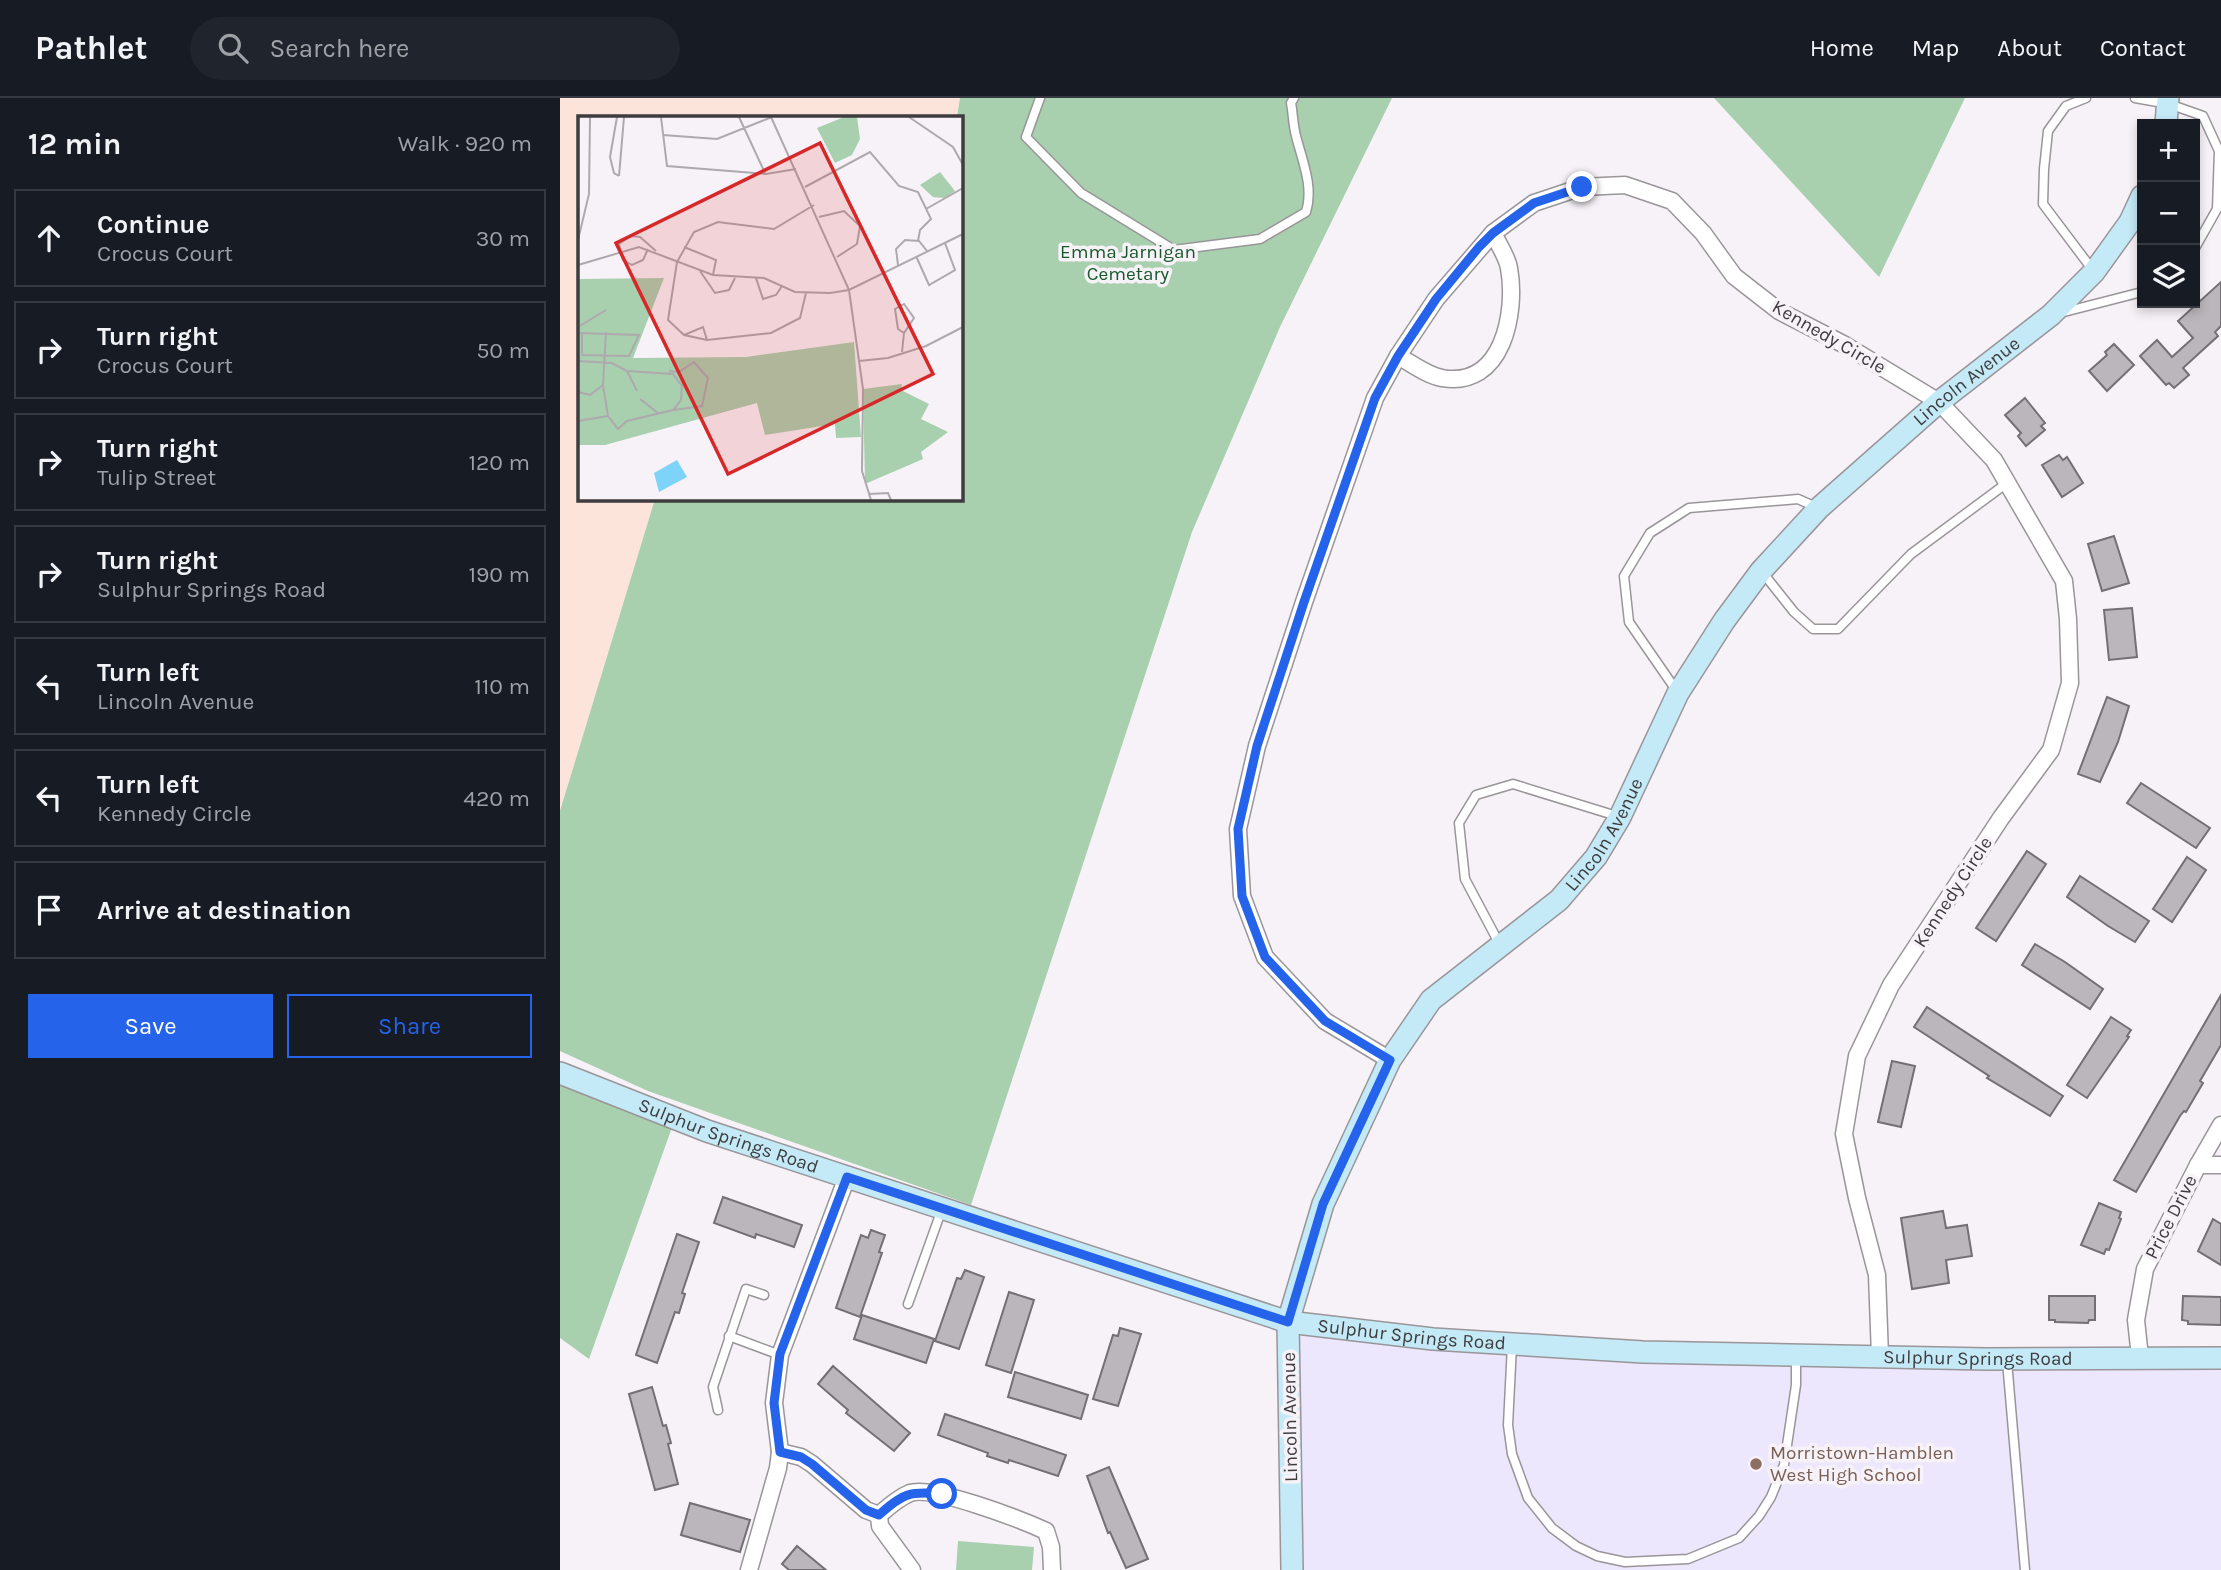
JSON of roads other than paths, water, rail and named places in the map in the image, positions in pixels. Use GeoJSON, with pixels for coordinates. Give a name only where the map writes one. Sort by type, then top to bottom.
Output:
{"type":"FeatureCollection","features":[{"type":"Feature","properties":{"kind":"street","name":"Kennedy Circle"},"geometry":{"type":"LineString","coordinates":[[1390,1060],[1325,1021],[1265,957],[1242,896],[1238,829],[1257,746],[1375,398],[1398,356],[1436,299],[1493,233],[1534,203],[1582,187],[1625,185],[1672,201],[1703,233],[1734,276],[1779,311],[1845,345],[1939,401],[1994,460],[2064,581],[2070,683],[2051,750],[2001,818],[1891,985],[1857,1056],[1844,1134],[1877,1275],[1880,1356]]}},
{"type":"Feature","properties":{"kind":"street","name":"Lincoln Avenue"},"geometry":{"type":"LineString","coordinates":[[1292,1570],[1288,1322],[1323,1204],[1390,1060],[1431,1000],[1559,900],[1596,857],[1620,817],[1678,693],[1724,621],[1761,571],[1819,508],[1939,401],[2052,314],[2094,272],[2130,222],[2137,207]]}},
{"type":"Feature","properties":{"kind":"street"},"geometry":{"type":"LineString","coordinates":[[1398,356],[1441,378],[1471,377],[1485,368],[1503,342],[1511,311],[1509,266],[1493,233]]}},
{"type":"Feature","properties":{"kind":"street","name":"Sulphur Springs Road"},"geometry":{"type":"LineString","coordinates":[[560,1073],[707,1131],[1288,1322],[1433,1339],[1643,1352],[2007,1359],[2221,1358]]}},
{"type":"Feature","properties":{"kind":"street","name":"Price Drive"},"geometry":{"type":"LineString","coordinates":[[2140,1357],[2136,1320],[2145,1269],[2221,1125]]}},
{"type":"Feature","properties":{"kind":"street"},"geometry":{"type":"LineString","coordinates":[[2198,1165],[2221,1165]]}},
{"type":"Feature","properties":{"kind":"street"},"geometry":{"type":"LineString","coordinates":[[749,1570],[772,1492],[780,1452],[774,1403],[780,1354],[847,1177]]}},
{"type":"Feature","properties":{"kind":"street"},"geometry":{"type":"LineString","coordinates":[[780,1452],[801,1457],[866,1510],[879,1515]]}},
{"type":"Feature","properties":{"kind":"street"},"geometry":{"type":"LineString","coordinates":[[879,1515],[891,1503],[912,1492],[942,1494],[1046,1531],[1051,1548],[1052,1570]]}},
{"type":"Feature","properties":{"kind":"street"},"geometry":{"type":"LineString","coordinates":[[879,1515],[880,1526],[912,1570]]}},
{"type":"Feature","properties":{"kind":"lane"},"geometry":{"type":"LineString","coordinates":[[1040,98],[1026,138],[1081,193],[1174,250],[1260,239],[1306,212],[1310,199],[1296,134],[1292,103],[1294,98]]}},
{"type":"Feature","properties":{"kind":"lane"},"geometry":{"type":"LineString","coordinates":[[2086,98],[2066,106],[2048,131],[2043,204],[2094,272]]}},
{"type":"Feature","properties":{"kind":"lane"},"geometry":{"type":"LineString","coordinates":[[2135,98],[2168,109],[2203,116],[2219,151],[2217,209],[2197,245]]}},
{"type":"Feature","properties":{"kind":"lane"},"geometry":{"type":"LineString","coordinates":[[2052,314],[2137,293]]}},
{"type":"Feature","properties":{"kind":"lane"},"geometry":{"type":"LineString","coordinates":[[1761,571],[1794,612],[1813,629],[1838,629],[1911,554],[2007,484]]}},
{"type":"Feature","properties":{"kind":"lane"},"geometry":{"type":"LineString","coordinates":[[1678,693],[1629,622],[1624,576],[1650,533],[1689,508],[1798,499],[1819,508]]}},
{"type":"Feature","properties":{"kind":"lane"},"geometry":{"type":"LineString","coordinates":[[1500,945],[1465,879],[1458,823],[1476,795],[1513,784],[1620,817]]}},
{"type":"Feature","properties":{"kind":"lane"},"geometry":{"type":"LineString","coordinates":[[908,1304],[942,1209]]}},
{"type":"Feature","properties":{"kind":"lane"},"geometry":{"type":"LineString","coordinates":[[718,1410],[713,1387],[746,1289],[764,1295]]}},
{"type":"Feature","properties":{"kind":"lane"},"geometry":{"type":"LineString","coordinates":[[729,1336],[780,1354]]}},
{"type":"Feature","properties":{"kind":"lane"},"geometry":{"type":"LineString","coordinates":[[1512,1345],[1508,1425],[1512,1454],[1528,1498],[1552,1528],[1576,1546],[1597,1556],[1625,1562],[1688,1559],[1739,1538],[1759,1516],[1772,1497],[1784,1465],[1796,1385],[1796,1356]]}},
{"type":"Feature","properties":{"kind":"lane"},"geometry":{"type":"LineString","coordinates":[[2007,1359],[2025,1570]]}},
{"type":"Feature","properties":{"kind":"place","name":"Morristown-Hamblen West High School"},"geometry":{"type":"Point","coordinates":[1756,1464]}},
{"type":"Feature","properties":{"kind":"park label","name":"Emma Jarnigan Cemetary"},"geometry":{"type":"Point","coordinates":[1128,263]}}]}
